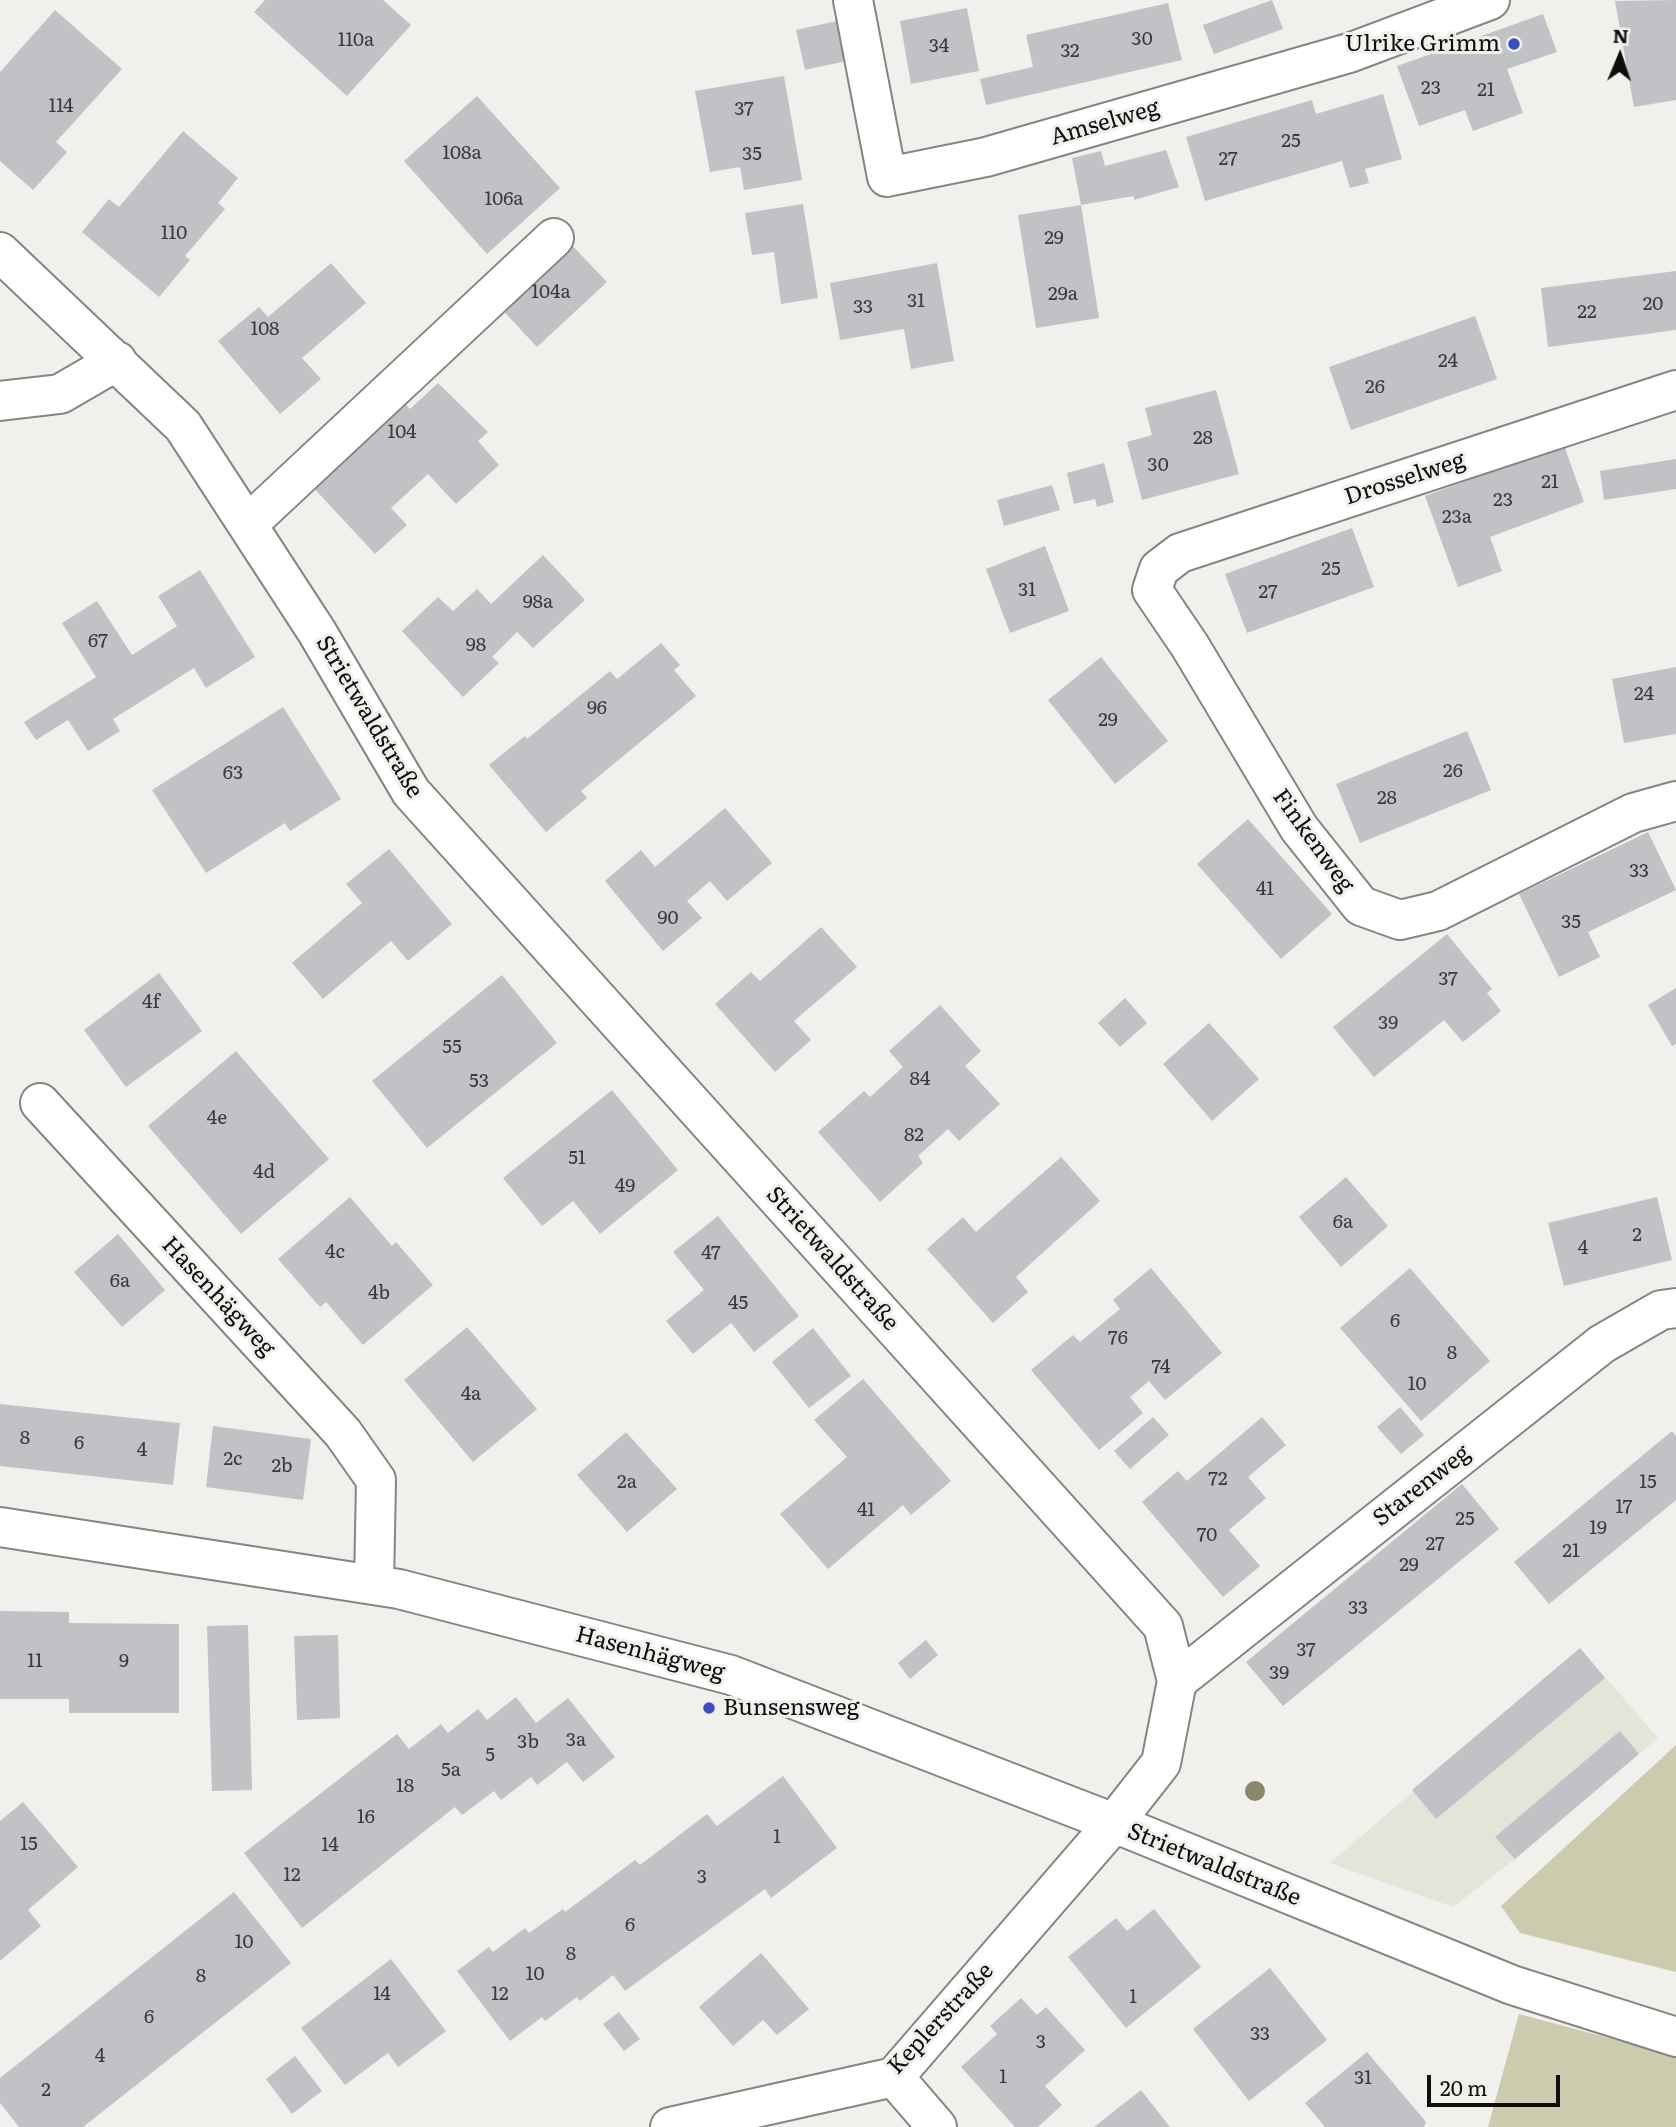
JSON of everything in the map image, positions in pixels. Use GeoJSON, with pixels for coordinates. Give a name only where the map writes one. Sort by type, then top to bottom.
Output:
{"type":"FeatureCollection","features":[{"type":"Feature","properties":{"kind":"street","name":"Amselweg"},"geometry":{"type":"LineString","coordinates":[[853,0],[887,177],[986,157],[1349,53],[1490,0]]}},
{"type":"Feature","properties":{"kind":"street"},"geometry":{"type":"LineString","coordinates":[[248,524],[554,238]]}},
{"type":"Feature","properties":{"kind":"street","name":"Strietwaldstraße"},"geometry":{"type":"LineString","coordinates":[[0,252],[183,426],[317,632],[411,792],[1163,1626],[1177,1681],[1161,1763],[1114,1823],[1512,1985],[1676,2037]]}},
{"type":"Feature","properties":{"kind":"street"},"geometry":{"type":"LineString","coordinates":[[0,401],[60,394],[117,362]]}},
{"type":"Feature","properties":{"kind":"street","name":"Drosselweg"},"geometry":{"type":"LineString","coordinates":[[1152,590],[1159,569],[1180,553],[1676,390]]}},
{"type":"Feature","properties":{"kind":"street","name":"Finkenweg"},"geometry":{"type":"LineString","coordinates":[[1152,590],[1190,646],[1299,828],[1361,906],[1400,920],[1438,911],[1633,813],[1676,801]]}},
{"type":"Feature","properties":{"kind":"street","name":"Hasenhägweg"},"geometry":{"type":"LineString","coordinates":[[40,1102],[343,1433],[376,1480],[374,1585]]}},
{"type":"Feature","properties":{"kind":"street","name":"Starenweg"},"geometry":{"type":"LineString","coordinates":[[1177,1681],[1602,1344],[1661,1310],[1676,1308]]}},
{"type":"Feature","properties":{"kind":"street","name":"Hasenhägweg"},"geometry":{"type":"LineString","coordinates":[[0,1527],[399,1588],[731,1675],[1114,1823]]}},
{"type":"Feature","properties":{"kind":"street","name":"Keplerstraße"},"geometry":{"type":"LineString","coordinates":[[670,2127],[894,2077],[1114,1823]]}},
{"type":"Feature","properties":{"kind":"street"},"geometry":{"type":"LineString","coordinates":[[894,2077],[937,2127]]}},
{"type":"Feature","properties":{"kind":"shaded area"},"geometry":{"type":"Polygon","coordinates":[[[1580,1648],[1658,1738],[1515,1859],[1453,1907],[1330,1863],[1580,1648]]]}},
{"type":"Feature","properties":{"kind":"shaded area"},"geometry":{"type":"Polygon","coordinates":[[[1676,1745],[1676,1972],[1520,1933],[1501,1906],[1676,1745]]]}},
{"type":"Feature","properties":{"kind":"shaded area"},"geometry":{"type":"Polygon","coordinates":[[[1519,2014],[1676,2056],[1676,2127],[1488,2127],[1519,2014]]]}},
{"type":"Feature","properties":{"kind":"building"},"geometry":{"type":"Polygon","coordinates":[[[265,0],[383,0],[411,25],[347,96],[254,12],[265,0]]]}},
{"type":"Feature","properties":{"kind":"building"},"geometry":{"type":"Polygon","coordinates":[[[1272,0],[1283,29],[1214,54],[1203,25],[1272,0]]]}},
{"type":"Feature","properties":{"kind":"building"},"geometry":{"type":"Polygon","coordinates":[[[1676,0],[1676,100],[1634,107],[1615,1],[1676,0]]]}},
{"type":"Feature","properties":{"kind":"building"},"geometry":{"type":"Polygon","coordinates":[[[1168,3],[1182,60],[986,105],[980,79],[1033,67],[1026,35],[1168,3]]]}},
{"type":"Feature","properties":{"kind":"building"},"geometry":{"type":"Polygon","coordinates":[[[967,8],[979,71],[911,84],[900,21],[967,8]]]}},
{"type":"Feature","properties":{"kind":"building"},"geometry":{"type":"Polygon","coordinates":[[[55,10],[122,69],[56,142],[67,152],[33,190],[0,161],[0,72],[55,10]]]}},
{"type":"Feature","properties":{"kind":"building"},"geometry":{"type":"Polygon","coordinates":[[[1543,14],[1557,52],[1507,69],[1523,113],[1473,131],[1465,110],[1419,126],[1397,66],[1543,14]]]}},
{"type":"Feature","properties":{"kind":"building"},"geometry":{"type":"Polygon","coordinates":[[[837,21],[846,61],[805,70],[796,30],[837,21]]]}},
{"type":"Feature","properties":{"kind":"building"},"geometry":{"type":"Polygon","coordinates":[[[784,76],[802,180],[744,190],[740,167],[710,172],[695,91],[784,76]]]}},
{"type":"Feature","properties":{"kind":"building"},"geometry":{"type":"Polygon","coordinates":[[[1383,94],[1402,159],[1365,169],[1369,183],[1350,188],[1342,161],[1205,201],[1186,137],[1312,100],[1316,114],[1383,94]]]}},
{"type":"Feature","properties":{"kind":"building"},"geometry":{"type":"Polygon","coordinates":[[[477,96],[560,188],[487,254],[404,161],[477,96]]]}},
{"type":"Feature","properties":{"kind":"building"},"geometry":{"type":"Polygon","coordinates":[[[183,131],[238,178],[218,203],[225,209],[185,256],[190,260],[159,297],[82,232],[109,199],[119,207],[183,131]]]}},
{"type":"Feature","properties":{"kind":"building"},"geometry":{"type":"Polygon","coordinates":[[[1166,150],[1179,187],[1134,200],[1134,196],[1081,205],[1072,158],[1101,151],[1105,166],[1166,150]]]}},
{"type":"Feature","properties":{"kind":"building"},"geometry":{"type":"Polygon","coordinates":[[[803,204],[818,298],[781,304],[774,252],[752,255],[745,213],[803,204]]]}},
{"type":"Feature","properties":{"kind":"building"},"geometry":{"type":"Polygon","coordinates":[[[1081,205],[1099,318],[1036,328],[1018,215],[1081,205]]]}},
{"type":"Feature","properties":{"kind":"building"},"geometry":{"type":"Polygon","coordinates":[[[564,237],[607,282],[537,347],[495,302],[564,237]]]}},
{"type":"Feature","properties":{"kind":"building"},"geometry":{"type":"Polygon","coordinates":[[[331,263],[366,303],[302,358],[321,379],[280,414],[218,341],[259,307],[268,317],[331,263]]]}},
{"type":"Feature","properties":{"kind":"building"},"geometry":{"type":"Polygon","coordinates":[[[937,263],[954,361],[911,369],[904,329],[840,340],[830,283],[937,263]]]}},
{"type":"Feature","properties":{"kind":"building"},"geometry":{"type":"Polygon","coordinates":[[[1676,271],[1676,330],[1548,347],[1541,288],[1676,271]]]}},
{"type":"Feature","properties":{"kind":"building"},"geometry":{"type":"Polygon","coordinates":[[[1475,316],[1497,379],[1351,430],[1329,367],[1475,316]]]}},
{"type":"Feature","properties":{"kind":"building"},"geometry":{"type":"Polygon","coordinates":[[[438,383],[488,432],[478,441],[499,465],[456,504],[428,474],[391,508],[407,525],[375,554],[311,485],[402,401],[410,409],[438,383]]]}},
{"type":"Feature","properties":{"kind":"building"},"geometry":{"type":"Polygon","coordinates":[[[1216,390],[1239,474],[1142,500],[1127,442],[1152,435],[1145,408],[1216,390]]]}},
{"type":"Feature","properties":{"kind":"building"},"geometry":{"type":"Polygon","coordinates":[[[1564,445],[1584,502],[1490,537],[1502,571],[1458,587],[1425,496],[1564,445]]]}},
{"type":"Feature","properties":{"kind":"building"},"geometry":{"type":"Polygon","coordinates":[[[1676,459],[1676,489],[1604,500],[1600,471],[1676,459]]]}},
{"type":"Feature","properties":{"kind":"building"},"geometry":{"type":"Polygon","coordinates":[[[1104,463],[1114,502],[1097,507],[1095,499],[1074,504],[1067,473],[1104,463]]]}},
{"type":"Feature","properties":{"kind":"building"},"geometry":{"type":"Polygon","coordinates":[[[1052,485],[1060,510],[1004,526],[997,500],[1052,485]]]}},
{"type":"Feature","properties":{"kind":"building"},"geometry":{"type":"Polygon","coordinates":[[[1352,528],[1374,587],[1247,633],[1225,574],[1352,528]]]}},
{"type":"Feature","properties":{"kind":"building"},"geometry":{"type":"Polygon","coordinates":[[[1045,546],[1069,611],[1010,633],[986,569],[1045,546]]]}},
{"type":"Feature","properties":{"kind":"building"},"geometry":{"type":"Polygon","coordinates":[[[543,555],[585,600],[533,648],[517,632],[492,657],[499,663],[463,697],[402,631],[438,597],[453,611],[477,589],[491,604],[543,555]]]}},
{"type":"Feature","properties":{"kind":"building"},"geometry":{"type":"Polygon","coordinates":[[[200,570],[255,657],[206,688],[194,668],[113,719],[120,731],[88,751],[68,720],[36,740],[24,722],[96,677],[62,623],[97,601],[132,655],[177,626],[158,596],[200,570]]]}},
{"type":"Feature","properties":{"kind":"building"},"geometry":{"type":"Polygon","coordinates":[[[661,643],[680,665],[674,670],[696,696],[581,791],[587,798],[546,832],[489,765],[525,736],[527,739],[610,671],[617,679],[661,643]]]}},
{"type":"Feature","properties":{"kind":"building"},"geometry":{"type":"Polygon","coordinates":[[[1101,657],[1168,741],[1115,784],[1048,700],[1101,657]]]}},
{"type":"Feature","properties":{"kind":"building"},"geometry":{"type":"Polygon","coordinates":[[[1676,667],[1676,734],[1624,743],[1612,679],[1676,667]]]}},
{"type":"Feature","properties":{"kind":"building"},"geometry":{"type":"Polygon","coordinates":[[[283,707],[341,799],[290,831],[285,823],[206,873],[152,790],[283,707]]]}},
{"type":"Feature","properties":{"kind":"building"},"geometry":{"type":"Polygon","coordinates":[[[1467,731],[1491,790],[1360,843],[1336,784],[1467,731]]]}},
{"type":"Feature","properties":{"kind":"building"},"geometry":{"type":"Polygon","coordinates":[[[725,808],[772,863],[727,901],[710,881],[687,901],[702,918],[663,951],[605,881],[641,850],[655,867],[725,808]]]}},
{"type":"Feature","properties":{"kind":"building"},"geometry":{"type":"Polygon","coordinates":[[[1248,819],[1332,914],[1281,959],[1197,864],[1248,819]]]}},
{"type":"Feature","properties":{"kind":"building"},"geometry":{"type":"Polygon","coordinates":[[[1648,832],[1676,890],[1588,932],[1600,957],[1559,977],[1519,894],[1648,832]]]}},
{"type":"Feature","properties":{"kind":"building"},"geometry":{"type":"Polygon","coordinates":[[[389,849],[452,924],[408,961],[391,941],[323,999],[292,963],[362,903],[346,884],[389,849]]]}},
{"type":"Feature","properties":{"kind":"building"},"geometry":{"type":"Polygon","coordinates":[[[821,927],[857,967],[794,1021],[811,1040],[775,1072],[715,1004],[751,972],[760,981],[821,927]]]}},
{"type":"Feature","properties":{"kind":"building"},"geometry":{"type":"Polygon","coordinates":[[[1447,934],[1492,989],[1487,993],[1501,1011],[1463,1042],[1444,1020],[1374,1077],[1333,1027],[1447,934]]]}},
{"type":"Feature","properties":{"kind":"building"},"geometry":{"type":"Polygon","coordinates":[[[159,973],[202,1031],[126,1087],[84,1030],[159,973]]]}},
{"type":"Feature","properties":{"kind":"building"},"geometry":{"type":"Polygon","coordinates":[[[502,975],[557,1043],[427,1148],[372,1081],[502,975]]]}},
{"type":"Feature","properties":{"kind":"building"},"geometry":{"type":"Polygon","coordinates":[[[1676,988],[1676,1044],[1672,1046],[1648,1005],[1676,988]]]}},
{"type":"Feature","properties":{"kind":"building"},"geometry":{"type":"Polygon","coordinates":[[[1125,998],[1147,1023],[1120,1047],[1098,1023],[1125,998]]]}},
{"type":"Feature","properties":{"kind":"building"},"geometry":{"type":"Polygon","coordinates":[[[940,1005],[981,1051],[965,1066],[1000,1104],[959,1141],[948,1129],[918,1156],[923,1163],[880,1202],[818,1132],[864,1091],[870,1097],[903,1067],[889,1051],[940,1005]]]}},
{"type":"Feature","properties":{"kind":"building"},"geometry":{"type":"Polygon","coordinates":[[[1209,1023],[1259,1079],[1212,1121],[1163,1064],[1209,1023]]]}},
{"type":"Feature","properties":{"kind":"building"},"geometry":{"type":"Polygon","coordinates":[[[236,1051],[329,1159],[241,1234],[148,1126],[236,1051]]]}},
{"type":"Feature","properties":{"kind":"building"},"geometry":{"type":"Polygon","coordinates":[[[612,1090],[678,1170],[600,1234],[573,1201],[542,1226],[503,1178],[612,1090]]]}},
{"type":"Feature","properties":{"kind":"building"},"geometry":{"type":"Polygon","coordinates":[[[1061,1157],[1100,1201],[1016,1277],[1028,1292],[993,1323],[927,1249],[963,1217],[976,1232],[1061,1157]]]}},
{"type":"Feature","properties":{"kind":"building"},"geometry":{"type":"Polygon","coordinates":[[[1346,1177],[1388,1226],[1341,1267],[1299,1217],[1346,1177]]]}},
{"type":"Feature","properties":{"kind":"building"},"geometry":{"type":"Polygon","coordinates":[[[350,1197],[392,1246],[396,1242],[433,1285],[363,1345],[326,1302],[320,1307],[278,1259],[350,1197]]]}},
{"type":"Feature","properties":{"kind":"building"},"geometry":{"type":"Polygon","coordinates":[[[1657,1197],[1672,1260],[1564,1286],[1548,1223],[1657,1197]]]}},
{"type":"Feature","properties":{"kind":"building"},"geometry":{"type":"Polygon","coordinates":[[[718,1216],[799,1316],[754,1352],[731,1323],[693,1354],[666,1321],[704,1290],[673,1252],[718,1216]]]}},
{"type":"Feature","properties":{"kind":"building"},"geometry":{"type":"Polygon","coordinates":[[[118,1234],[165,1290],[122,1327],[74,1272],[118,1234]]]}},
{"type":"Feature","properties":{"kind":"building"},"geometry":{"type":"Polygon","coordinates":[[[1151,1268],[1222,1353],[1165,1400],[1149,1381],[1130,1397],[1143,1413],[1099,1450],[1031,1370],[1073,1335],[1080,1342],[1120,1309],[1113,1300],[1151,1268]]]}},
{"type":"Feature","properties":{"kind":"building"},"geometry":{"type":"Polygon","coordinates":[[[1410,1268],[1490,1361],[1421,1421],[1340,1328],[1410,1268]]]}},
{"type":"Feature","properties":{"kind":"building"},"geometry":{"type":"Polygon","coordinates":[[[467,1327],[537,1409],[473,1462],[404,1380],[467,1327]]]}},
{"type":"Feature","properties":{"kind":"building"},"geometry":{"type":"Polygon","coordinates":[[[813,1328],[851,1376],[809,1408],[772,1362],[813,1328]]]}},
{"type":"Feature","properties":{"kind":"building"},"geometry":{"type":"Polygon","coordinates":[[[863,1379],[951,1481],[911,1515],[903,1505],[828,1569],[780,1514],[847,1457],[814,1420],[863,1379]]]}},
{"type":"Feature","properties":{"kind":"building"},"geometry":{"type":"Polygon","coordinates":[[[0,1404],[180,1423],[173,1485],[0,1466],[0,1404]]]}},
{"type":"Feature","properties":{"kind":"building"},"geometry":{"type":"Polygon","coordinates":[[[1400,1407],[1424,1435],[1401,1454],[1377,1427],[1400,1407]]]}},
{"type":"Feature","properties":{"kind":"building"},"geometry":{"type":"Polygon","coordinates":[[[1153,1417],[1169,1435],[1130,1469],[1114,1451],[1153,1417]]]}},
{"type":"Feature","properties":{"kind":"building"},"geometry":{"type":"Polygon","coordinates":[[[1262,1417],[1286,1445],[1248,1477],[1266,1498],[1229,1530],[1260,1566],[1223,1597],[1142,1502],[1178,1471],[1187,1481],[1262,1417]]]}},
{"type":"Feature","properties":{"kind":"building"},"geometry":{"type":"Polygon","coordinates":[[[213,1426],[311,1439],[303,1500],[206,1487],[213,1426]]]}},
{"type":"Feature","properties":{"kind":"building"},"geometry":{"type":"Polygon","coordinates":[[[1672,1431],[1676,1436],[1676,1500],[1549,1604],[1514,1562],[1672,1431]]]}},
{"type":"Feature","properties":{"kind":"building"},"geometry":{"type":"Polygon","coordinates":[[[626,1432],[677,1489],[627,1532],[577,1475],[626,1432]]]}},
{"type":"Feature","properties":{"kind":"building"},"geometry":{"type":"Polygon","coordinates":[[[1462,1484],[1499,1529],[1283,1706],[1246,1662],[1462,1484]]]}},
{"type":"Feature","properties":{"kind":"building"},"geometry":{"type":"Polygon","coordinates":[[[0,1611],[69,1612],[69,1623],[179,1624],[179,1713],[69,1713],[69,1699],[0,1699],[0,1611]]]}},
{"type":"Feature","properties":{"kind":"building"},"geometry":{"type":"Polygon","coordinates":[[[248,1625],[252,1790],[212,1791],[207,1626],[248,1625]]]}},
{"type":"Feature","properties":{"kind":"building"},"geometry":{"type":"Polygon","coordinates":[[[338,1635],[340,1718],[297,1720],[294,1636],[338,1635]]]}},
{"type":"Feature","properties":{"kind":"building"},"geometry":{"type":"Polygon","coordinates":[[[926,1640],[938,1655],[910,1679],[898,1663],[926,1640]]]}},
{"type":"Feature","properties":{"kind":"building"},"geometry":{"type":"Polygon","coordinates":[[[1580,1648],[1605,1678],[1436,1819],[1412,1790],[1580,1648]]]}},
{"type":"Feature","properties":{"kind":"building"},"geometry":{"type":"Polygon","coordinates":[[[516,1697],[536,1723],[568,1698],[615,1757],[583,1782],[567,1762],[537,1785],[531,1777],[501,1800],[494,1791],[462,1815],[455,1807],[302,1928],[244,1853],[397,1734],[409,1749],[441,1724],[448,1733],[478,1709],[487,1720],[516,1697]]]}},
{"type":"Feature","properties":{"kind":"building"},"geometry":{"type":"Polygon","coordinates":[[[1620,1731],[1639,1754],[1515,1859],[1495,1837],[1620,1731]]]}},
{"type":"Feature","properties":{"kind":"building"},"geometry":{"type":"Polygon","coordinates":[[[783,1776],[837,1848],[771,1898],[765,1889],[625,1991],[613,1975],[580,2001],[577,1997],[545,2021],[542,2017],[510,2041],[457,1971],[489,1947],[493,1952],[525,1928],[529,1933],[563,1909],[565,1912],[635,1860],[640,1865],[707,1814],[717,1826],[783,1776]]]}},
{"type":"Feature","properties":{"kind":"building"},"geometry":{"type":"Polygon","coordinates":[[[23,1802],[78,1867],[28,1910],[41,1926],[0,1961],[0,1821],[23,1802]]]}},
{"type":"Feature","properties":{"kind":"building"},"geometry":{"type":"Polygon","coordinates":[[[234,1892],[291,1963],[83,2127],[19,2127],[0,2103],[0,2078],[234,1892]]]}},
{"type":"Feature","properties":{"kind":"building"},"geometry":{"type":"Polygon","coordinates":[[[1154,1909],[1201,1967],[1126,2028],[1068,1957],[1116,1918],[1127,1931],[1154,1909]]]}},
{"type":"Feature","properties":{"kind":"building"},"geometry":{"type":"Polygon","coordinates":[[[761,1953],[809,2009],[777,2035],[763,2020],[733,2046],[699,2007],[761,1953]]]}},
{"type":"Feature","properties":{"kind":"building"},"geometry":{"type":"Polygon","coordinates":[[[391,1959],[446,2031],[398,2067],[388,2053],[345,2085],[301,2028],[391,1959]]]}},
{"type":"Feature","properties":{"kind":"building"},"geometry":{"type":"Polygon","coordinates":[[[1270,1968],[1327,2040],[1249,2101],[1193,2029],[1270,1968]]]}},
{"type":"Feature","properties":{"kind":"building"},"geometry":{"type":"Polygon","coordinates":[[[1021,1998],[1037,2015],[1046,2007],[1085,2050],[1045,2086],[1062,2105],[1038,2127],[1015,2127],[961,2067],[997,2034],[990,2026],[1021,1998]]]}},
{"type":"Feature","properties":{"kind":"building"},"geometry":{"type":"Polygon","coordinates":[[[619,2012],[640,2039],[624,2051],[603,2024],[619,2012]]]}},
{"type":"Feature","properties":{"kind":"building"},"geometry":{"type":"Polygon","coordinates":[[[1367,2052],[1426,2122],[1424,2127],[1325,2127],[1305,2103],[1367,2052]]]}},
{"type":"Feature","properties":{"kind":"building"},"geometry":{"type":"Polygon","coordinates":[[[295,2056],[322,2091],[292,2114],[266,2079],[295,2056]]]}},
{"type":"Feature","properties":{"kind":"building"},"geometry":{"type":"Polygon","coordinates":[[[1141,2090],[1170,2127],[1094,2127],[1141,2090]]]}},
{"type":"Feature","properties":{"kind":"place","name":"Ulrike Grimm"},"geometry":{"type":"Point","coordinates":[1514,44]}},
{"type":"Feature","properties":{"kind":"place","name":"Bunsensweg"},"geometry":{"type":"Point","coordinates":[709,1708]}}]}
